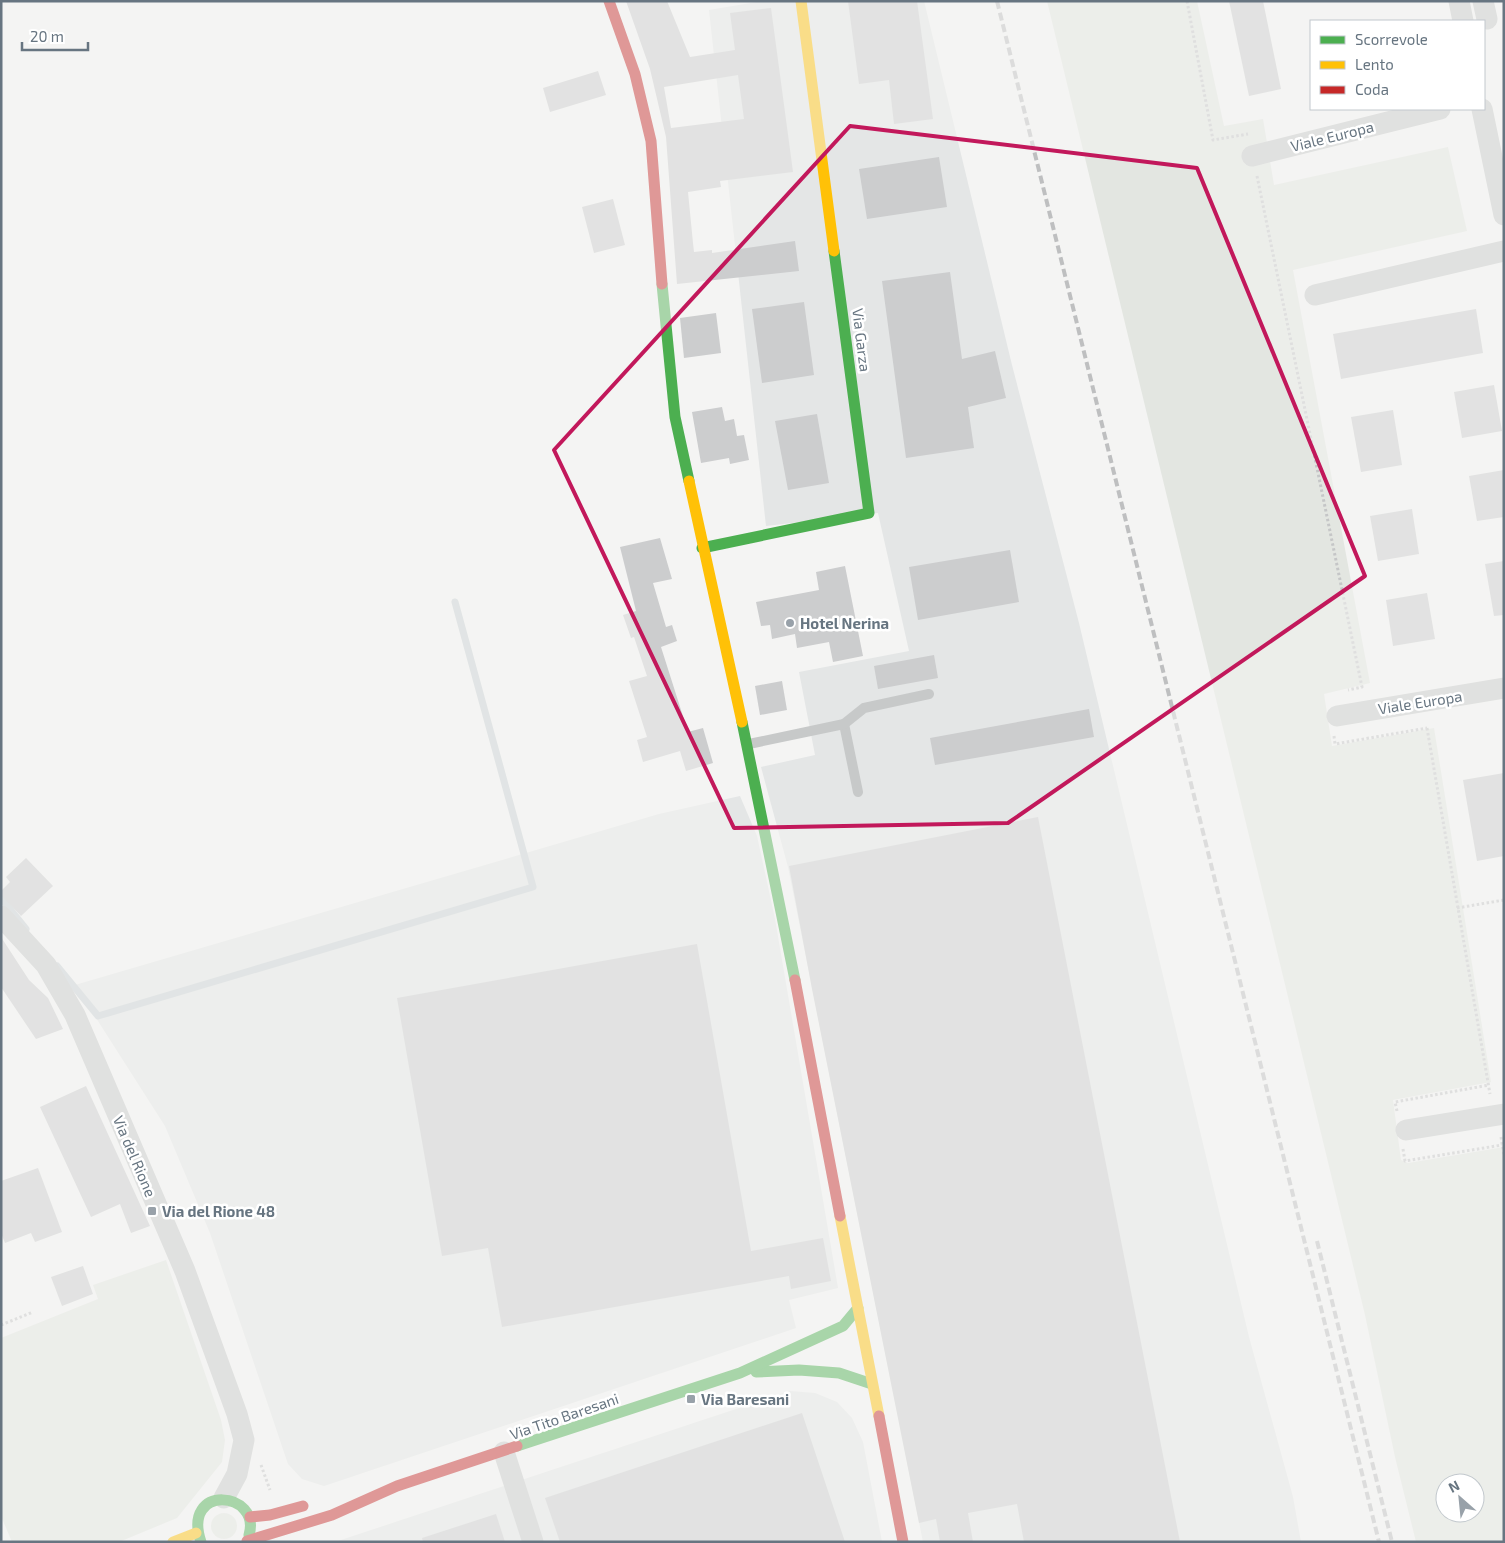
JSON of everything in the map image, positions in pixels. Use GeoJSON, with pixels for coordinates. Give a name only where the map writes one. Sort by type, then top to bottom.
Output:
{"type":"FeatureCollection","features":[{"type":"Feature","properties":{"kind":"street"},"geometry":{"type":"LineString","coordinates":[[610,1],[635,74],[651,141],[666,343],[675,417],[702,548],[748,744],[773,866],[903,1542]]}},
{"type":"Feature","properties":{"kind":"street","name":"Via Garza"},"geometry":{"type":"LineString","coordinates":[[702,548],[869,513],[801,1]]}},
{"type":"Feature","properties":{"kind":"street"},"geometry":{"type":"LineString","coordinates":[[1459,1],[1463,20]]}},
{"type":"Feature","properties":{"kind":"street","name":"Viale Europa"},"geometry":{"type":"LineString","coordinates":[[1252,156],[1436,110]]}},
{"type":"Feature","properties":{"kind":"street"},"geometry":{"type":"LineString","coordinates":[[1482,110],[1504,215]]}},
{"type":"Feature","properties":{"kind":"street"},"geometry":{"type":"LineString","coordinates":[[1315,295],[1504,251]]}},
{"type":"Feature","properties":{"kind":"street","name":"Viale Europa"},"geometry":{"type":"LineString","coordinates":[[1334,722],[1423,702],[1504,688]]}},
{"type":"Feature","properties":{"kind":"street","name":"Via del Rione"},"geometry":{"type":"LineString","coordinates":[[1,916],[46,965],[75,1014],[185,1271],[237,1414],[244,1440],[237,1474],[224,1498]]}},
{"type":"Feature","properties":{"kind":"street"},"geometry":{"type":"LineString","coordinates":[[1406,1130],[1500,1114]]}},
{"type":"Feature","properties":{"kind":"street","name":"Via Tito Baresani"},"geometry":{"type":"LineString","coordinates":[[246,1541],[332,1515],[397,1486],[740,1373],[843,1326],[858,1308]]}},
{"type":"Feature","properties":{"kind":"street","name":"Via Tito Baresani"},"geometry":{"type":"LineString","coordinates":[[740,1373],[799,1370],[839,1374],[872,1384]]}},
{"type":"Feature","properties":{"kind":"street"},"geometry":{"type":"LineString","coordinates":[[504,1452],[533,1542]]}},
{"type":"Feature","properties":{"kind":"street","name":"Via Tito Baresani"},"geometry":{"type":"LineString","coordinates":[[349,1494],[397,1486]]}},
{"type":"Feature","properties":{"kind":"street"},"geometry":{"type":"LineString","coordinates":[[173,1542],[198,1538],[196,1522],[200,1511],[209,1502],[224,1498],[241,1504],[250,1517],[251,1530],[246,1541]]}},
{"type":"Feature","properties":{"kind":"street"},"geometry":{"type":"LineString","coordinates":[[250,1517],[270,1515],[313,1503]]}},
{"type":"Feature","properties":{"kind":"lane"},"geometry":{"type":"LineString","coordinates":[[748,744],[844,724],[864,708],[929,694]]}},
{"type":"Feature","properties":{"kind":"lane"},"geometry":{"type":"LineString","coordinates":[[844,724],[858,792]]}},
{"type":"Feature","properties":{"kind":"path"},"geometry":{"type":"LineString","coordinates":[[1187,1],[1213,140],[1247,132],[1362,687],[1344,691]]}},
{"type":"Feature","properties":{"kind":"path"},"geometry":{"type":"LineString","coordinates":[[1423,702],[1490,1095],[1500,1114],[1504,1156]]}},
{"type":"Feature","properties":{"kind":"path"},"geometry":{"type":"LineString","coordinates":[[1334,722],[1335,744],[1427,728]]}},
{"type":"Feature","properties":{"kind":"path"},"geometry":{"type":"LineString","coordinates":[[1457,908],[1504,900]]}},
{"type":"Feature","properties":{"kind":"path"},"geometry":{"type":"LineString","coordinates":[[1,1325],[33,1312]]}},
{"type":"Feature","properties":{"kind":"path"},"geometry":{"type":"LineString","coordinates":[[260,1462],[272,1494]]}},
{"type":"Feature","properties":{"kind":"highlighted area"},"geometry":{"type":"Polygon","coordinates":[[[850,126],[1197,168],[1365,576],[1008,823],[734,828],[554,450],[850,126]]]}},
{"type":"Feature","properties":{"kind":"shaded area"},"geometry":{"type":"Polygon","coordinates":[[[763,1],[924,1],[1012,365],[1079,623],[1249,1337],[1293,1497],[1301,1542],[923,1542],[788,867],[761,767],[815,755],[799,672],[909,651],[878,513],[766,526],[709,10],[763,1]]]}},
{"type":"Feature","properties":{"kind":"shaded area"},"geometry":{"type":"Polygon","coordinates":[[[1047,1],[1197,1],[1224,126],[1263,119],[1274,185],[1448,147],[1467,231],[1293,270],[1370,683],[1324,694],[1332,746],[1434,728],[1491,1082],[1393,1100],[1401,1160],[1408,1163],[1504,1147],[1504,1542],[1416,1542],[1395,1457],[1365,1315],[1047,1]]]}},
{"type":"Feature","properties":{"kind":"shaded area"},"geometry":{"type":"Polygon","coordinates":[[[740,796],[757,836],[775,919],[838,1288],[789,1300],[796,1328],[324,1486],[302,1479],[288,1464],[210,1233],[165,1126],[75,985],[659,814],[740,796]]]}},
{"type":"Feature","properties":{"kind":"shaded area"},"geometry":{"type":"Polygon","coordinates":[[[166,1260],[221,1420],[225,1440],[222,1462],[177,1518],[119,1542],[12,1542],[1,1516],[1,1338],[98,1299],[93,1285],[166,1260]]]}},
{"type":"Feature","properties":{"kind":"shaded area"},"geometry":{"type":"Polygon","coordinates":[[[790,1391],[815,1393],[837,1402],[852,1418],[863,1442],[882,1542],[335,1542],[790,1391]]]}},
{"type":"Feature","properties":{"kind":"shaded area"},"geometry":{"type":"Polygon","coordinates":[[[224,1513],[233,1517],[237,1526],[233,1535],[224,1539],[215,1535],[211,1526],[215,1517],[224,1513]]]}},
{"type":"Feature","properties":{"kind":"building"},"geometry":{"type":"Polygon","coordinates":[[[626,1],[667,1],[690,57],[735,50],[730,13],[771,8],[793,172],[720,181],[721,187],[688,192],[693,243],[694,252],[712,250],[712,253],[795,241],[799,271],[677,284],[666,137],[650,69],[626,1]],[[738,75],[664,87],[671,128],[744,119],[738,75]]]}},
{"type":"Feature","properties":{"kind":"building"},"geometry":{"type":"Polygon","coordinates":[[[848,1],[917,1],[933,119],[894,124],[889,80],[859,84],[848,1]]]}},
{"type":"Feature","properties":{"kind":"building"},"geometry":{"type":"Polygon","coordinates":[[[1229,1],[1263,1],[1281,89],[1249,96],[1229,1]]]}},
{"type":"Feature","properties":{"kind":"building"},"geometry":{"type":"Polygon","coordinates":[[[598,71],[606,95],[550,112],[543,88],[598,71]]]}},
{"type":"Feature","properties":{"kind":"building"},"geometry":{"type":"Polygon","coordinates":[[[939,157],[947,207],[867,219],[859,169],[939,157]]]}},
{"type":"Feature","properties":{"kind":"building"},"geometry":{"type":"Polygon","coordinates":[[[613,199],[625,245],[594,253],[582,207],[613,199]]]}},
{"type":"Feature","properties":{"kind":"building"},"geometry":{"type":"Polygon","coordinates":[[[950,272],[962,359],[995,351],[1006,398],[968,407],[974,448],[906,458],[882,281],[950,272]]]}},
{"type":"Feature","properties":{"kind":"building"},"geometry":{"type":"Polygon","coordinates":[[[804,302],[814,375],[762,383],[752,309],[804,302]]]}},
{"type":"Feature","properties":{"kind":"building"},"geometry":{"type":"Polygon","coordinates":[[[1476,309],[1483,353],[1341,379],[1333,334],[1476,309]]]}},
{"type":"Feature","properties":{"kind":"building"},"geometry":{"type":"Polygon","coordinates":[[[716,313],[721,353],[684,358],[680,318],[716,313]]]}},
{"type":"Feature","properties":{"kind":"building"},"geometry":{"type":"Polygon","coordinates":[[[1494,385],[1502,431],[1462,438],[1454,392],[1494,385]]]}},
{"type":"Feature","properties":{"kind":"building"},"geometry":{"type":"Polygon","coordinates":[[[722,407],[725,421],[734,419],[737,436],[744,435],[749,460],[730,464],[729,458],[701,463],[692,412],[722,407]]]}},
{"type":"Feature","properties":{"kind":"building"},"geometry":{"type":"Polygon","coordinates":[[[1393,410],[1402,465],[1361,472],[1351,417],[1393,410]]]}},
{"type":"Feature","properties":{"kind":"building"},"geometry":{"type":"Polygon","coordinates":[[[817,414],[829,483],[788,490],[775,421],[817,414]]]}},
{"type":"Feature","properties":{"kind":"building"},"geometry":{"type":"Polygon","coordinates":[[[1504,470],[1504,517],[1477,521],[1469,476],[1504,470]]]}},
{"type":"Feature","properties":{"kind":"building"},"geometry":{"type":"Polygon","coordinates":[[[1412,509],[1419,554],[1378,561],[1370,516],[1412,509]]]}},
{"type":"Feature","properties":{"kind":"building"},"geometry":{"type":"Polygon","coordinates":[[[660,538],[672,579],[653,583],[666,627],[672,625],[677,641],[661,647],[688,732],[703,728],[713,763],[686,771],[680,751],[643,762],[637,740],[647,737],[629,681],[647,676],[634,637],[631,638],[623,615],[636,611],[620,547],[660,538]]]}},
{"type":"Feature","properties":{"kind":"building"},"geometry":{"type":"Polygon","coordinates":[[[1010,550],[1019,602],[918,620],[909,567],[1010,550]]]}},
{"type":"Feature","properties":{"kind":"building"},"geometry":{"type":"Polygon","coordinates":[[[1504,561],[1504,615],[1494,616],[1485,564],[1504,561]]]}},
{"type":"Feature","properties":{"kind":"building"},"geometry":{"type":"Polygon","coordinates":[[[845,566],[863,656],[833,662],[829,642],[797,648],[795,634],[772,639],[770,625],[761,626],[756,602],[819,590],[816,572],[845,566]]]}},
{"type":"Feature","properties":{"kind":"building"},"geometry":{"type":"Polygon","coordinates":[[[1427,593],[1435,639],[1393,646],[1386,600],[1427,593]]]}},
{"type":"Feature","properties":{"kind":"building"},"geometry":{"type":"Polygon","coordinates":[[[934,655],[938,678],[878,689],[874,666],[934,655]]]}},
{"type":"Feature","properties":{"kind":"building"},"geometry":{"type":"Polygon","coordinates":[[[782,681],[787,710],[760,715],[755,686],[782,681]]]}},
{"type":"Feature","properties":{"kind":"building"},"geometry":{"type":"Polygon","coordinates":[[[1089,709],[1094,737],[935,765],[930,738],[1089,709]]]}},
{"type":"Feature","properties":{"kind":"building"},"geometry":{"type":"Polygon","coordinates":[[[1504,773],[1504,856],[1477,861],[1463,780],[1504,773]]]}},
{"type":"Feature","properties":{"kind":"building"},"geometry":{"type":"Polygon","coordinates":[[[1038,817],[1180,1542],[1024,1542],[1017,1504],[968,1513],[973,1542],[940,1542],[936,1519],[919,1523],[812,989],[789,866],[1038,817]]]}},
{"type":"Feature","properties":{"kind":"building"},"geometry":{"type":"Polygon","coordinates":[[[26,858],[53,886],[21,916],[1,895],[1,891],[10,882],[6,877],[26,858]]]}},
{"type":"Feature","properties":{"kind":"building"},"geometry":{"type":"Polygon","coordinates":[[[1,937],[29,980],[48,998],[63,1029],[36,1039],[1,987],[1,937]]]}},
{"type":"Feature","properties":{"kind":"building"},"geometry":{"type":"Polygon","coordinates":[[[697,944],[751,1251],[823,1238],[831,1281],[791,1289],[789,1276],[502,1327],[488,1248],[442,1256],[397,998],[697,944]]]}},
{"type":"Feature","properties":{"kind":"building"},"geometry":{"type":"Polygon","coordinates":[[[86,1086],[150,1226],[131,1233],[120,1204],[91,1217],[40,1107],[86,1086]]]}},
{"type":"Feature","properties":{"kind":"building"},"geometry":{"type":"Polygon","coordinates":[[[38,1168],[62,1232],[35,1242],[31,1233],[5,1243],[1,1233],[1,1181],[38,1168]]]}},
{"type":"Feature","properties":{"kind":"building"},"geometry":{"type":"Polygon","coordinates":[[[83,1266],[93,1294],[62,1306],[51,1277],[83,1266]]]}},
{"type":"Feature","properties":{"kind":"building"},"geometry":{"type":"Polygon","coordinates":[[[802,1413],[845,1542],[560,1542],[545,1498],[802,1413]]]}},
{"type":"Feature","properties":{"kind":"building"},"geometry":{"type":"Polygon","coordinates":[[[496,1514],[505,1542],[423,1542],[422,1538],[496,1514]]]}},
{"type":"Feature","properties":{"kind":"waterway"},"geometry":{"type":"LineString","coordinates":[[57,966],[98,1016],[533,887],[455,602]]}},
{"type":"Feature","properties":{"kind":"waterway"},"geometry":{"type":"LineString","coordinates":[[1,898],[26,929]]}},
{"type":"Feature","properties":{"kind":"railway"},"geometry":{"type":"LineString","coordinates":[[997,1],[1379,1542]]}},
{"type":"Feature","properties":{"kind":"railway"},"geometry":{"type":"LineString","coordinates":[[1317,1241],[1392,1542]]}},
{"type":"Feature","properties":{"kind":"traffic: fast"},"geometry":{"type":"LineString","coordinates":[[702,548],[869,513],[834,251]]}},
{"type":"Feature","properties":{"kind":"traffic: fast"},"geometry":{"type":"LineString","coordinates":[[662,284],[675,417],[689,481]]}},
{"type":"Feature","properties":{"kind":"traffic: fast"},"geometry":{"type":"LineString","coordinates":[[742,722],[795,980]]}},
{"type":"Feature","properties":{"kind":"traffic: fast"},"geometry":{"type":"LineString","coordinates":[[517,1446],[740,1373],[843,1326],[858,1308]]}},
{"type":"Feature","properties":{"kind":"traffic: fast"},"geometry":{"type":"LineString","coordinates":[[756,1372],[799,1370],[839,1373],[872,1384]]}},
{"type":"Feature","properties":{"kind":"traffic: fast"},"geometry":{"type":"LineString","coordinates":[[201,1542],[198,1523],[202,1510],[211,1502],[222,1500],[234,1502],[244,1509],[250,1520],[249,1535]]}},
{"type":"Feature","properties":{"kind":"traffic: slow"},"geometry":{"type":"LineString","coordinates":[[801,1],[834,251]]}},
{"type":"Feature","properties":{"kind":"traffic: slow"},"geometry":{"type":"LineString","coordinates":[[689,481],[742,722]]}},
{"type":"Feature","properties":{"kind":"traffic: slow"},"geometry":{"type":"LineString","coordinates":[[840,1216],[879,1416]]}},
{"type":"Feature","properties":{"kind":"traffic: slow"},"geometry":{"type":"LineString","coordinates":[[173,1542],[196,1533]]}},
{"type":"Feature","properties":{"kind":"traffic: jam"},"geometry":{"type":"LineString","coordinates":[[609,1],[635,74],[651,141],[662,284]]}},
{"type":"Feature","properties":{"kind":"traffic: jam"},"geometry":{"type":"LineString","coordinates":[[795,980],[840,1216]]}},
{"type":"Feature","properties":{"kind":"traffic: jam"},"geometry":{"type":"LineString","coordinates":[[879,1416],[903,1542]]}},
{"type":"Feature","properties":{"kind":"traffic: jam"},"geometry":{"type":"LineString","coordinates":[[247,1541],[332,1515],[397,1486],[517,1446]]}},
{"type":"Feature","properties":{"kind":"traffic: jam"},"geometry":{"type":"LineString","coordinates":[[250,1517],[270,1515],[303,1506]]}},
{"type":"Feature","properties":{"kind":"place","name":"Hotel Nerina"},"geometry":{"type":"Point","coordinates":[790,623]}},
{"type":"Feature","properties":{"kind":"place","name":"Via del Rione 48"},"geometry":{"type":"Point","coordinates":[152,1211]}},
{"type":"Feature","properties":{"kind":"place","name":"Via Baresani"},"geometry":{"type":"Point","coordinates":[691,1399]}}]}
